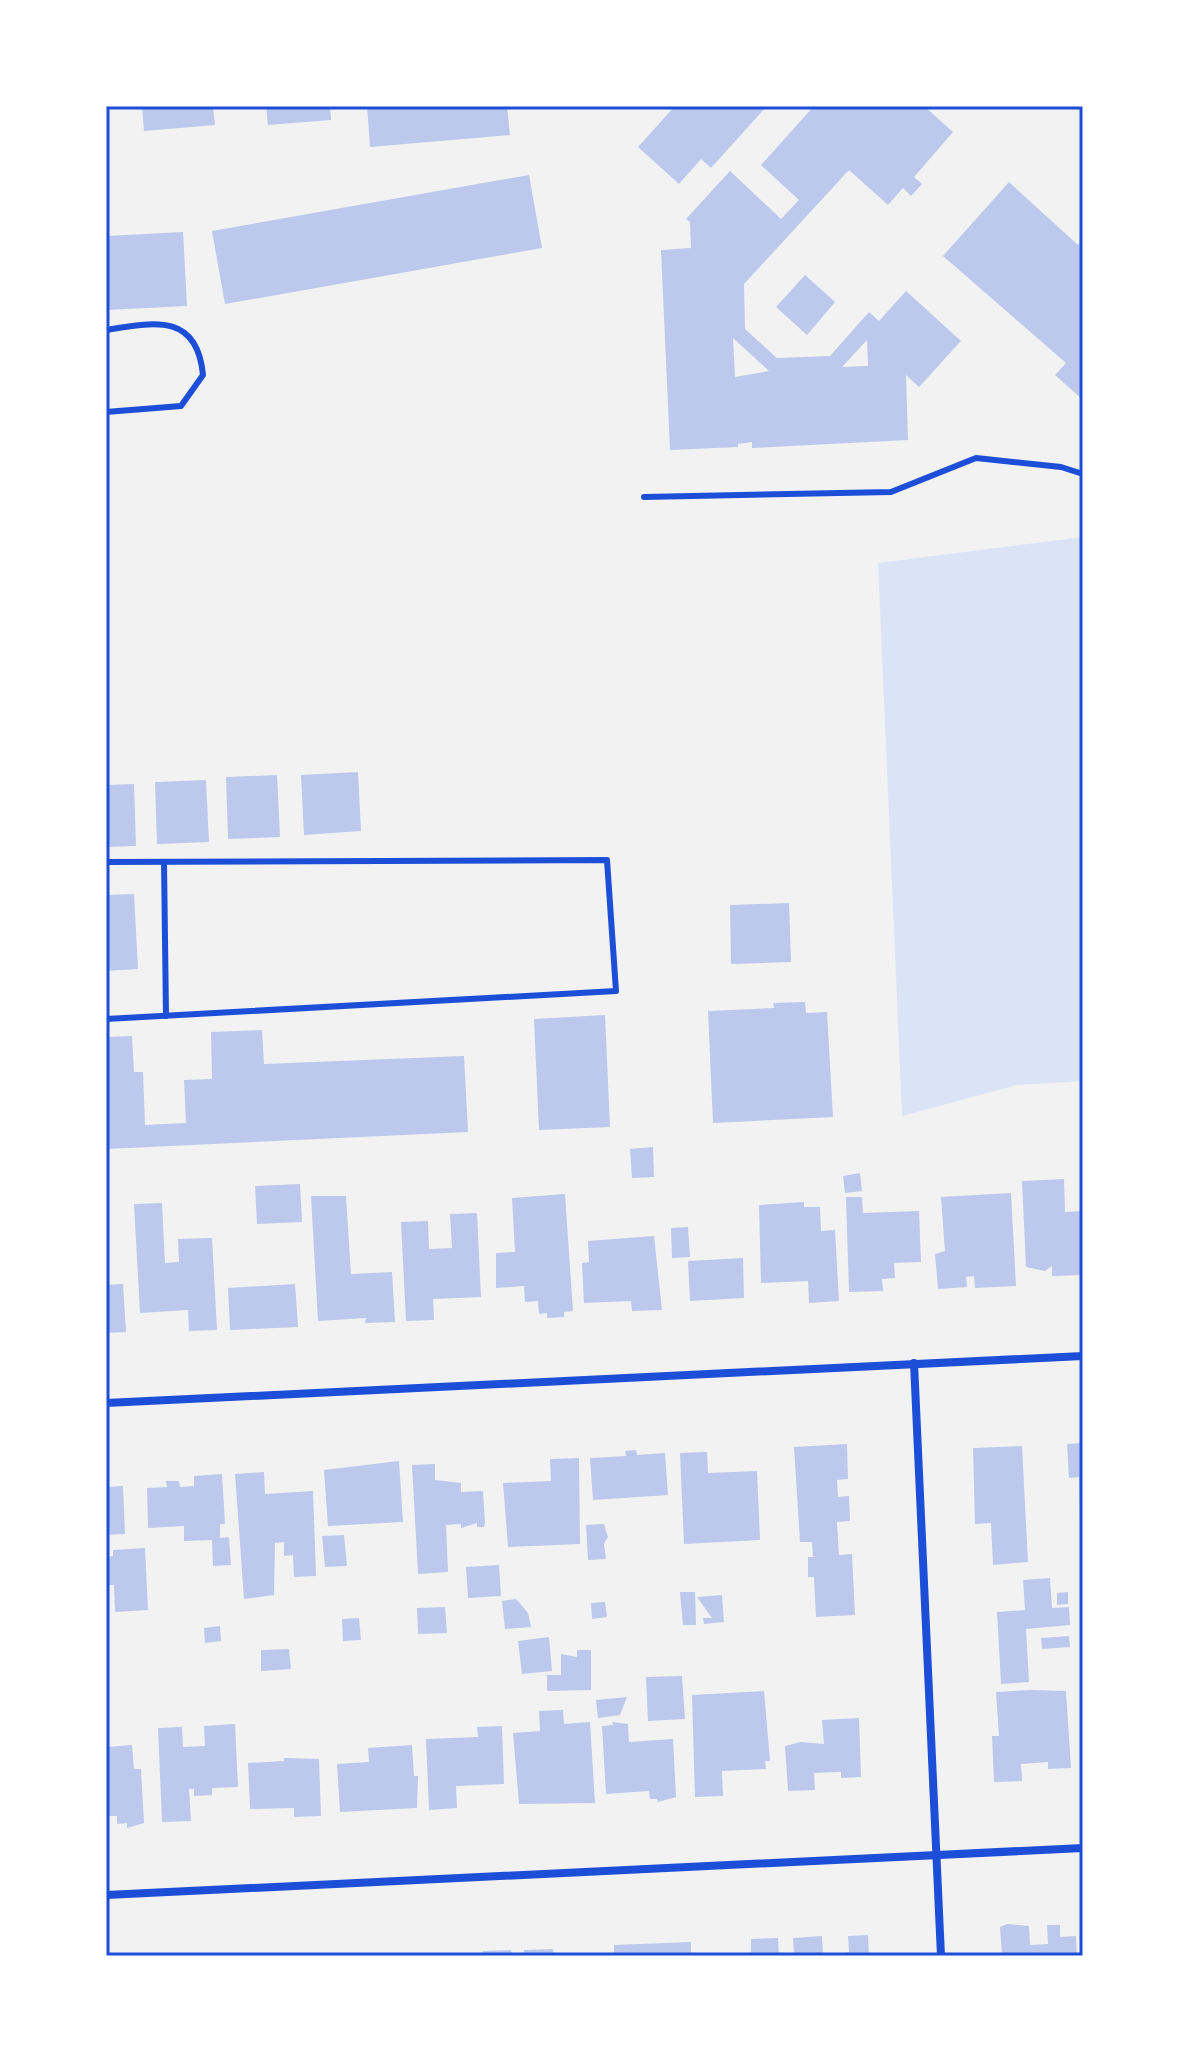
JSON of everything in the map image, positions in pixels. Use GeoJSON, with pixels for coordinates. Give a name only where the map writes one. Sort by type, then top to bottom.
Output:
{"type":"FeatureCollection","features":[{"type":"Feature","properties":{"kind":"street"},"geometry":{"type":"LineString","coordinates":[[106,1403],[1083,1356]]}},
{"type":"Feature","properties":{"kind":"street"},"geometry":{"type":"LineString","coordinates":[[914,1363],[941,1956]]}},
{"type":"Feature","properties":{"kind":"street"},"geometry":{"type":"LineString","coordinates":[[106,1895],[1083,1848]]}},
{"type":"Feature","properties":{"kind":"lane"},"geometry":{"type":"LineString","coordinates":[[106,330],[174,325],[192,335],[201,356],[203,375],[181,406],[106,412]]}},
{"type":"Feature","properties":{"kind":"lane"},"geometry":{"type":"LineString","coordinates":[[644,497],[891,492],[976,458],[1061,467],[1083,474]]}},
{"type":"Feature","properties":{"kind":"lane"},"geometry":{"type":"LineString","coordinates":[[106,862],[607,860],[616,991],[106,1019]]}},
{"type":"Feature","properties":{"kind":"lane"},"geometry":{"type":"LineString","coordinates":[[164,862],[166,1016]]}},
{"type":"Feature","properties":{"kind":"shaded area"},"geometry":{"type":"Polygon","coordinates":[[[1083,537],[1083,1081],[1017,1085],[902,1116],[878,563],[1083,537]]]}},
{"type":"Feature","properties":{"kind":"building"},"geometry":{"type":"Polygon","coordinates":[[[142,106],[213,106],[215,125],[144,131],[142,106]]]}},
{"type":"Feature","properties":{"kind":"building"},"geometry":{"type":"Polygon","coordinates":[[[266,106],[330,106],[331,120],[268,125],[266,106]]]}},
{"type":"Feature","properties":{"kind":"building"},"geometry":{"type":"Polygon","coordinates":[[[367,106],[507,106],[510,135],[370,147],[367,106]]]}},
{"type":"Feature","properties":{"kind":"building"},"geometry":{"type":"Polygon","coordinates":[[[675,106],[767,106],[711,168],[701,159],[679,184],[638,147],[675,106]]]}},
{"type":"Feature","properties":{"kind":"building"},"geometry":{"type":"Polygon","coordinates":[[[814,106],[924,106],[953,132],[914,177],[922,184],[911,196],[903,188],[888,205],[849,170],[744,284],[745,329],[777,358],[830,356],[869,312],[879,321],[906,291],[961,341],[919,387],[906,375],[908,440],[752,448],[752,442],[738,444],[738,447],[670,450],[661,250],[691,248],[690,222],[686,219],[730,171],[781,219],[799,200],[761,165],[814,106]],[[733,338],[735,377],[769,371],[733,338]],[[867,340],[842,367],[868,366],[867,340]]]}},
{"type":"Feature","properties":{"kind":"building"},"geometry":{"type":"Polygon","coordinates":[[[529,175],[542,248],[225,304],[212,231],[529,175]]]}},
{"type":"Feature","properties":{"kind":"building"},"geometry":{"type":"Polygon","coordinates":[[[1009,182],[1078,245],[1083,239],[1083,400],[1055,375],[1066,363],[943,256],[1009,182]]]}},
{"type":"Feature","properties":{"kind":"building"},"geometry":{"type":"Polygon","coordinates":[[[183,232],[187,306],[106,310],[106,236],[183,232]]]}},
{"type":"Feature","properties":{"kind":"building"},"geometry":{"type":"Polygon","coordinates":[[[805,275],[835,302],[807,335],[776,307],[805,275]]]}},
{"type":"Feature","properties":{"kind":"building"},"geometry":{"type":"Polygon","coordinates":[[[358,772],[361,831],[304,835],[301,775],[358,772]]]}},
{"type":"Feature","properties":{"kind":"building"},"geometry":{"type":"Polygon","coordinates":[[[277,775],[280,837],[228,839],[226,777],[277,775]]]}},
{"type":"Feature","properties":{"kind":"building"},"geometry":{"type":"Polygon","coordinates":[[[206,780],[209,842],[157,844],[155,782],[206,780]]]}},
{"type":"Feature","properties":{"kind":"building"},"geometry":{"type":"Polygon","coordinates":[[[134,784],[136,846],[106,847],[106,785],[134,784]]]}},
{"type":"Feature","properties":{"kind":"building"},"geometry":{"type":"Polygon","coordinates":[[[134,894],[138,969],[106,971],[106,895],[134,894]]]}},
{"type":"Feature","properties":{"kind":"building"},"geometry":{"type":"Polygon","coordinates":[[[789,903],[791,962],[731,964],[730,905],[789,903]]]}},
{"type":"Feature","properties":{"kind":"building"},"geometry":{"type":"Polygon","coordinates":[[[805,1002],[806,1013],[827,1012],[833,1117],[713,1123],[708,1011],[774,1008],[773,1003],[805,1002]]]}},
{"type":"Feature","properties":{"kind":"building"},"geometry":{"type":"Polygon","coordinates":[[[605,1015],[610,1127],[539,1130],[534,1019],[605,1015]]]}},
{"type":"Feature","properties":{"kind":"building"},"geometry":{"type":"Polygon","coordinates":[[[262,1030],[264,1064],[464,1056],[468,1132],[106,1149],[106,1037],[132,1036],[134,1072],[143,1072],[145,1125],[186,1123],[184,1080],[212,1079],[211,1032],[262,1030]]]}},
{"type":"Feature","properties":{"kind":"building"},"geometry":{"type":"Polygon","coordinates":[[[653,1147],[654,1177],[632,1178],[630,1149],[653,1147]]]}},
{"type":"Feature","properties":{"kind":"building"},"geometry":{"type":"Polygon","coordinates":[[[860,1173],[862,1191],[845,1193],[843,1176],[860,1173]]]}},
{"type":"Feature","properties":{"kind":"building"},"geometry":{"type":"Polygon","coordinates":[[[1064,1179],[1065,1212],[1083,1211],[1083,1275],[1052,1276],[1052,1266],[1045,1271],[1026,1267],[1022,1181],[1064,1179]]]}},
{"type":"Feature","properties":{"kind":"building"},"geometry":{"type":"Polygon","coordinates":[[[300,1184],[302,1222],[257,1224],[255,1186],[300,1184]]]}},
{"type":"Feature","properties":{"kind":"building"},"geometry":{"type":"Polygon","coordinates":[[[1011,1193],[1016,1286],[975,1288],[974,1276],[966,1277],[967,1287],[938,1289],[935,1254],[945,1251],[941,1197],[1011,1193]]]}},
{"type":"Feature","properties":{"kind":"building"},"geometry":{"type":"Polygon","coordinates":[[[565,1194],[573,1311],[564,1312],[564,1317],[547,1318],[547,1313],[539,1314],[538,1301],[525,1302],[524,1286],[496,1288],[496,1253],[515,1252],[512,1198],[565,1194]]]}},
{"type":"Feature","properties":{"kind":"building"},"geometry":{"type":"Polygon","coordinates":[[[311,1196],[346,1196],[351,1274],[392,1272],[395,1322],[365,1323],[366,1318],[318,1321],[311,1196]]]}},
{"type":"Feature","properties":{"kind":"building"},"geometry":{"type":"Polygon","coordinates":[[[846,1197],[862,1197],[863,1213],[919,1211],[921,1262],[894,1263],[895,1278],[882,1279],[883,1291],[849,1292],[846,1197]]]}},
{"type":"Feature","properties":{"kind":"building"},"geometry":{"type":"Polygon","coordinates":[[[804,1202],[804,1207],[820,1207],[821,1231],[835,1230],[839,1301],[809,1303],[808,1281],[761,1283],[759,1205],[804,1202]]]}},
{"type":"Feature","properties":{"kind":"building"},"geometry":{"type":"Polygon","coordinates":[[[162,1203],[165,1263],[179,1262],[178,1239],[212,1238],[217,1330],[189,1331],[188,1310],[140,1313],[134,1204],[162,1203]]]}},
{"type":"Feature","properties":{"kind":"building"},"geometry":{"type":"Polygon","coordinates":[[[477,1213],[481,1297],[433,1299],[434,1320],[406,1321],[401,1222],[428,1221],[429,1249],[452,1248],[450,1214],[477,1213]]]}},
{"type":"Feature","properties":{"kind":"building"},"geometry":{"type":"Polygon","coordinates":[[[688,1227],[690,1257],[672,1258],[671,1228],[688,1227]]]}},
{"type":"Feature","properties":{"kind":"building"},"geometry":{"type":"Polygon","coordinates":[[[654,1236],[662,1310],[632,1311],[631,1301],[584,1303],[582,1263],[589,1262],[588,1241],[654,1236]]]}},
{"type":"Feature","properties":{"kind":"building"},"geometry":{"type":"Polygon","coordinates":[[[743,1258],[744,1298],[690,1301],[688,1261],[743,1258]]]}},
{"type":"Feature","properties":{"kind":"building"},"geometry":{"type":"Polygon","coordinates":[[[123,1284],[126,1332],[106,1333],[106,1285],[123,1284]]]}},
{"type":"Feature","properties":{"kind":"building"},"geometry":{"type":"Polygon","coordinates":[[[295,1284],[298,1327],[230,1330],[228,1288],[295,1284]]]}},
{"type":"Feature","properties":{"kind":"building"},"geometry":{"type":"Polygon","coordinates":[[[1083,1443],[1083,1518],[1080,1518],[1079,1477],[1069,1478],[1067,1444],[1083,1443]]]}},
{"type":"Feature","properties":{"kind":"building"},"geometry":{"type":"Polygon","coordinates":[[[847,1444],[848,1479],[837,1480],[838,1497],[849,1496],[850,1521],[837,1522],[839,1555],[852,1554],[855,1615],[816,1617],[814,1577],[808,1577],[808,1557],[813,1557],[812,1542],[800,1542],[794,1447],[847,1444]]]}},
{"type":"Feature","properties":{"kind":"building"},"geometry":{"type":"Polygon","coordinates":[[[1022,1446],[1028,1562],[993,1565],[991,1523],[975,1524],[973,1448],[1022,1446]]]}},
{"type":"Feature","properties":{"kind":"building"},"geometry":{"type":"Polygon","coordinates":[[[636,1450],[637,1455],[665,1453],[668,1495],[593,1500],[590,1458],[626,1456],[625,1451],[636,1450]]]}},
{"type":"Feature","properties":{"kind":"building"},"geometry":{"type":"Polygon","coordinates":[[[707,1452],[708,1473],[757,1471],[760,1540],[684,1544],[680,1453],[707,1452]]]}},
{"type":"Feature","properties":{"kind":"building"},"geometry":{"type":"Polygon","coordinates":[[[579,1458],[580,1544],[508,1547],[503,1483],[551,1481],[550,1459],[579,1458]]]}},
{"type":"Feature","properties":{"kind":"building"},"geometry":{"type":"Polygon","coordinates":[[[399,1461],[403,1522],[328,1526],[324,1470],[399,1461]]]}},
{"type":"Feature","properties":{"kind":"building"},"geometry":{"type":"Polygon","coordinates":[[[435,1464],[435,1480],[461,1483],[461,1492],[483,1491],[485,1523],[484,1527],[477,1527],[477,1523],[461,1528],[461,1524],[446,1525],[448,1572],[418,1574],[412,1465],[435,1464]]]}},
{"type":"Feature","properties":{"kind":"building"},"geometry":{"type":"Polygon","coordinates":[[[264,1472],[265,1494],[313,1491],[316,1576],[294,1577],[293,1555],[284,1556],[284,1542],[275,1543],[274,1595],[244,1599],[235,1474],[264,1472]]]}},
{"type":"Feature","properties":{"kind":"building"},"geometry":{"type":"Polygon","coordinates":[[[222,1474],[225,1524],[220,1524],[220,1538],[229,1537],[231,1565],[213,1566],[212,1540],[184,1541],[184,1526],[148,1528],[147,1488],[167,1487],[166,1481],[179,1481],[180,1487],[194,1486],[194,1476],[222,1474]]]}},
{"type":"Feature","properties":{"kind":"building"},"geometry":{"type":"Polygon","coordinates":[[[123,1486],[125,1534],[106,1535],[106,1487],[123,1486]]]}},
{"type":"Feature","properties":{"kind":"building"},"geometry":{"type":"Polygon","coordinates":[[[604,1524],[608,1537],[604,1544],[606,1559],[588,1560],[586,1525],[604,1524]]]}},
{"type":"Feature","properties":{"kind":"building"},"geometry":{"type":"Polygon","coordinates":[[[344,1535],[347,1566],[325,1567],[322,1536],[344,1535]]]}},
{"type":"Feature","properties":{"kind":"building"},"geometry":{"type":"Polygon","coordinates":[[[145,1548],[148,1610],[115,1612],[114,1585],[106,1585],[106,1557],[113,1556],[113,1550],[145,1548]]]}},
{"type":"Feature","properties":{"kind":"building"},"geometry":{"type":"Polygon","coordinates":[[[499,1565],[501,1596],[468,1598],[466,1567],[499,1565]]]}},
{"type":"Feature","properties":{"kind":"building"},"geometry":{"type":"Polygon","coordinates":[[[1050,1578],[1052,1608],[1069,1607],[1070,1625],[1026,1629],[1029,1682],[1001,1684],[997,1612],[1025,1610],[1023,1580],[1050,1578]]]}},
{"type":"Feature","properties":{"kind":"building"},"geometry":{"type":"Polygon","coordinates":[[[680,1592],[695,1592],[696,1625],[683,1625],[680,1592]]]}},
{"type":"Feature","properties":{"kind":"building"},"geometry":{"type":"Polygon","coordinates":[[[1068,1592],[1068,1604],[1057,1605],[1057,1593],[1068,1592]]]}},
{"type":"Feature","properties":{"kind":"building"},"geometry":{"type":"Polygon","coordinates":[[[722,1595],[724,1622],[704,1624],[703,1618],[712,1618],[697,1597],[722,1595]]]}},
{"type":"Feature","properties":{"kind":"building"},"geometry":{"type":"Polygon","coordinates":[[[516,1599],[528,1613],[531,1627],[505,1629],[502,1601],[516,1599]]]}},
{"type":"Feature","properties":{"kind":"building"},"geometry":{"type":"Polygon","coordinates":[[[605,1602],[607,1617],[592,1619],[591,1603],[605,1602]]]}},
{"type":"Feature","properties":{"kind":"building"},"geometry":{"type":"Polygon","coordinates":[[[445,1607],[447,1633],[418,1634],[417,1608],[445,1607]]]}},
{"type":"Feature","properties":{"kind":"building"},"geometry":{"type":"Polygon","coordinates":[[[359,1618],[361,1640],[343,1641],[342,1619],[359,1618]]]}},
{"type":"Feature","properties":{"kind":"building"},"geometry":{"type":"Polygon","coordinates":[[[220,1626],[221,1641],[205,1643],[204,1628],[220,1626]]]}},
{"type":"Feature","properties":{"kind":"building"},"geometry":{"type":"Polygon","coordinates":[[[1069,1636],[1070,1647],[1042,1649],[1041,1638],[1069,1636]]]}},
{"type":"Feature","properties":{"kind":"building"},"geometry":{"type":"Polygon","coordinates":[[[549,1637],[552,1671],[522,1674],[518,1641],[549,1637]]]}},
{"type":"Feature","properties":{"kind":"building"},"geometry":{"type":"Polygon","coordinates":[[[289,1649],[291,1669],[261,1671],[261,1650],[289,1649]]]}},
{"type":"Feature","properties":{"kind":"building"},"geometry":{"type":"Polygon","coordinates":[[[577,1650],[591,1650],[591,1690],[547,1691],[547,1675],[561,1675],[561,1654],[577,1657],[577,1650]]]}},
{"type":"Feature","properties":{"kind":"building"},"geometry":{"type":"Polygon","coordinates":[[[682,1676],[685,1719],[648,1721],[646,1677],[682,1676]]]}},
{"type":"Feature","properties":{"kind":"building"},"geometry":{"type":"Polygon","coordinates":[[[764,1691],[770,1761],[765,1761],[766,1769],[722,1771],[723,1796],[695,1797],[692,1695],[764,1691]]]}},
{"type":"Feature","properties":{"kind":"building"},"geometry":{"type":"Polygon","coordinates":[[[1066,1691],[1071,1768],[1048,1769],[1048,1762],[1021,1764],[1022,1781],[994,1782],[992,1736],[999,1736],[996,1692],[1066,1691]]]}},
{"type":"Feature","properties":{"kind":"building"},"geometry":{"type":"Polygon","coordinates":[[[627,1697],[620,1715],[598,1718],[596,1700],[627,1697]]]}},
{"type":"Feature","properties":{"kind":"building"},"geometry":{"type":"Polygon","coordinates":[[[563,1710],[564,1724],[590,1722],[595,1803],[519,1804],[513,1733],[540,1731],[539,1711],[563,1710]]]}},
{"type":"Feature","properties":{"kind":"building"},"geometry":{"type":"Polygon","coordinates":[[[859,1718],[861,1777],[841,1778],[841,1772],[814,1773],[815,1790],[788,1791],[785,1746],[801,1742],[824,1744],[822,1720],[859,1718]]]}},
{"type":"Feature","properties":{"kind":"building"},"geometry":{"type":"Polygon","coordinates":[[[612,1722],[628,1724],[629,1742],[673,1739],[676,1797],[658,1802],[657,1799],[650,1799],[649,1791],[606,1794],[602,1726],[613,1725],[612,1722]]]}},
{"type":"Feature","properties":{"kind":"building"},"geometry":{"type":"Polygon","coordinates":[[[235,1724],[238,1787],[212,1788],[212,1795],[194,1796],[194,1789],[189,1789],[191,1821],[162,1822],[158,1728],[182,1727],[183,1747],[205,1746],[204,1726],[235,1724]]]}},
{"type":"Feature","properties":{"kind":"building"},"geometry":{"type":"Polygon","coordinates":[[[502,1726],[504,1784],[456,1786],[457,1808],[429,1810],[426,1739],[478,1737],[477,1727],[502,1726]]]}},
{"type":"Feature","properties":{"kind":"building"},"geometry":{"type":"Polygon","coordinates":[[[132,1745],[134,1769],[141,1769],[144,1823],[127,1828],[127,1823],[117,1824],[117,1816],[106,1816],[106,1747],[132,1745]]]}},
{"type":"Feature","properties":{"kind":"building"},"geometry":{"type":"Polygon","coordinates":[[[412,1745],[414,1776],[418,1776],[417,1808],[340,1812],[337,1764],[369,1762],[368,1748],[412,1745]]]}},
{"type":"Feature","properties":{"kind":"building"},"geometry":{"type":"Polygon","coordinates":[[[284,1758],[319,1759],[321,1816],[294,1817],[294,1808],[250,1809],[248,1763],[284,1761],[284,1758]]]}},
{"type":"Feature","properties":{"kind":"building"},"geometry":{"type":"Polygon","coordinates":[[[1007,1924],[1029,1926],[1030,1945],[1048,1944],[1047,1925],[1060,1925],[1060,1937],[1076,1936],[1077,1956],[1002,1956],[1000,1927],[1007,1924]]]}},
{"type":"Feature","properties":{"kind":"building"},"geometry":{"type":"Polygon","coordinates":[[[868,1935],[869,1956],[832,1956],[849,1952],[848,1936],[868,1935]]]}},
{"type":"Feature","properties":{"kind":"building"},"geometry":{"type":"Polygon","coordinates":[[[822,1936],[823,1956],[794,1956],[793,1938],[822,1936]]]}},
{"type":"Feature","properties":{"kind":"building"},"geometry":{"type":"Polygon","coordinates":[[[778,1938],[779,1956],[751,1956],[751,1939],[778,1938]]]}},
{"type":"Feature","properties":{"kind":"building"},"geometry":{"type":"Polygon","coordinates":[[[691,1942],[691,1956],[614,1956],[614,1945],[691,1942]]]}},
{"type":"Feature","properties":{"kind":"building"},"geometry":{"type":"Polygon","coordinates":[[[553,1949],[554,1956],[524,1956],[524,1950],[553,1949]]]}},
{"type":"Feature","properties":{"kind":"building"},"geometry":{"type":"Polygon","coordinates":[[[511,1950],[512,1956],[483,1956],[483,1951],[511,1950]]]}}]}
